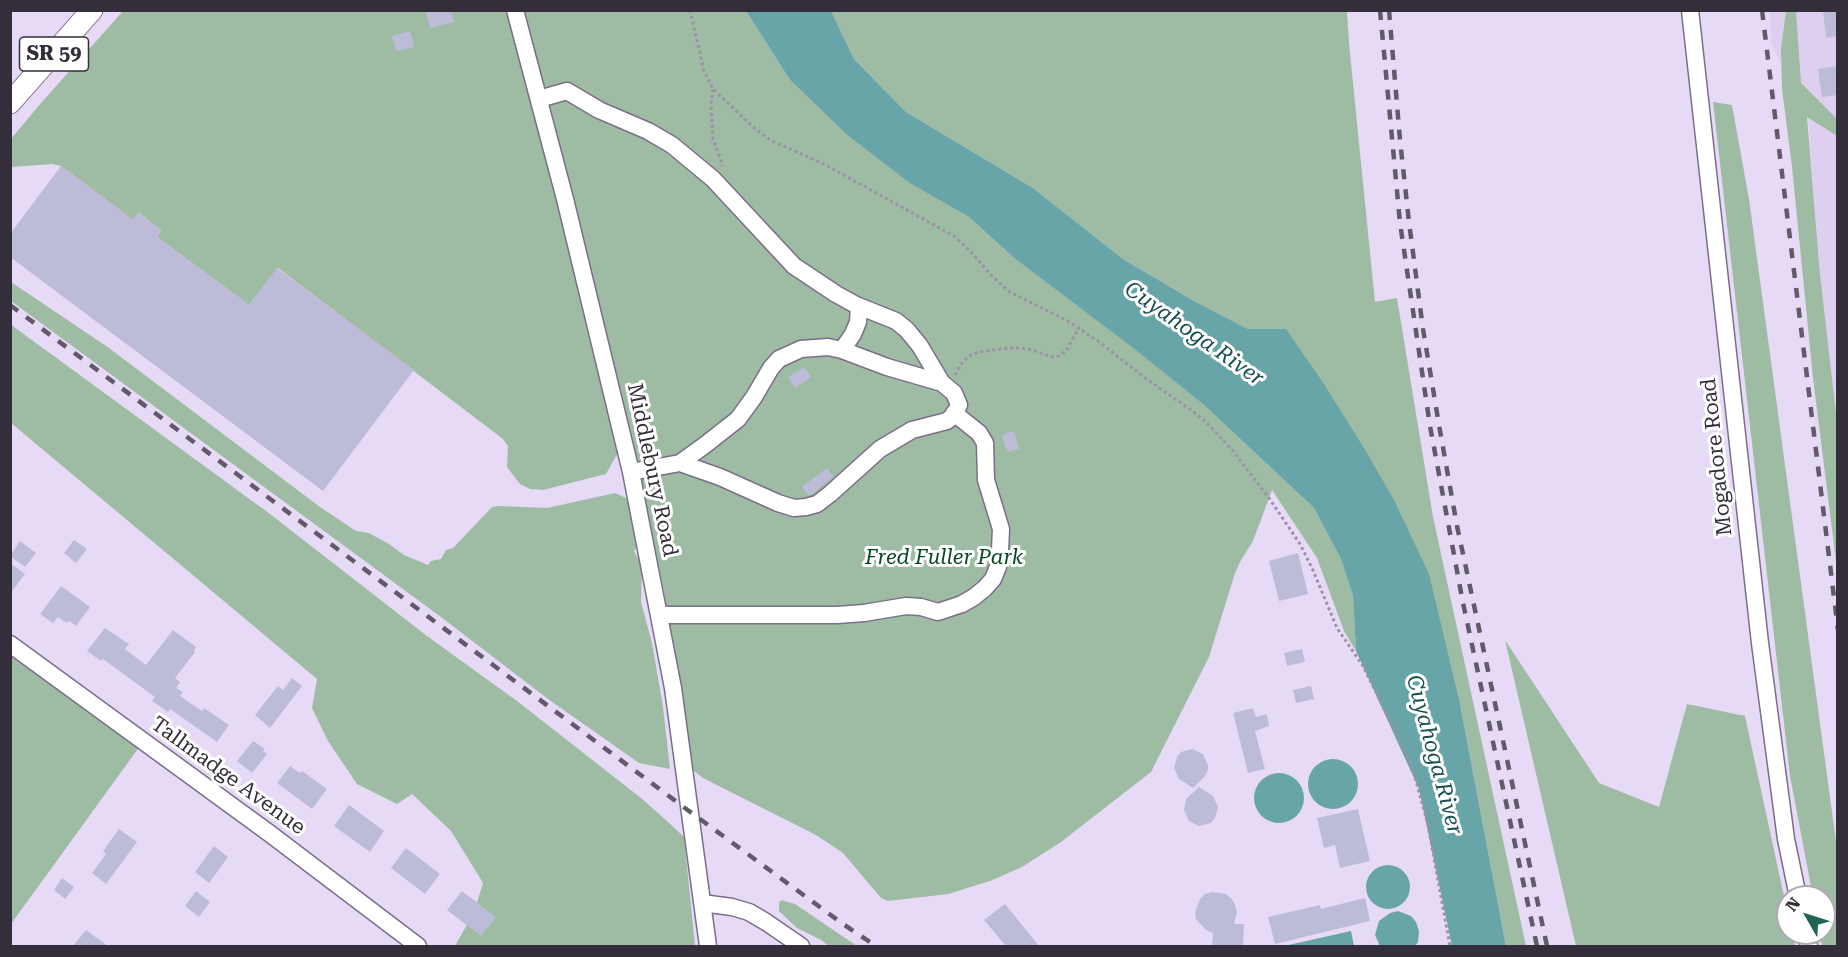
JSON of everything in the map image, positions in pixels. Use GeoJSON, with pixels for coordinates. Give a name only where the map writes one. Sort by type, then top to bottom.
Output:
{"type":"FeatureCollection","features":[{"type":"Feature","properties":{"kind":"main road","name":"SR 59"},"geometry":{"type":"LineString","coordinates":[[13,100],[92,10]]}},
{"type":"Feature","properties":{"kind":"street","name":"Middlebury Road"},"geometry":{"type":"LineString","coordinates":[[515,10],[579,252],[632,472],[675,699],[708,946]]}},
{"type":"Feature","properties":{"kind":"street","name":"Mogadore Road"},"geometry":{"type":"LineString","coordinates":[[1690,10],[1760,643],[1786,838],[1796,885]]}},
{"type":"Feature","properties":{"kind":"street"},"geometry":{"type":"LineString","coordinates":[[539,99],[567,91],[599,110],[648,131],[672,145],[713,179],[794,266],[836,294],[896,321],[907,330],[958,400],[959,405],[947,421],[912,430],[880,449],[831,494],[817,504],[806,507],[794,508],[778,503],[680,462]]}},
{"type":"Feature","properties":{"kind":"street"},"geometry":{"type":"LineString","coordinates":[[842,350],[858,322],[859,306]]}},
{"type":"Feature","properties":{"kind":"street"},"geometry":{"type":"LineString","coordinates":[[632,472],[680,462],[726,430],[738,419],[779,359],[789,354],[828,347],[945,385]]}},
{"type":"Feature","properties":{"kind":"street"},"geometry":{"type":"LineString","coordinates":[[660,615],[837,615],[906,606],[938,612],[962,604],[974,597],[993,579],[998,567],[1000,529],[986,480],[985,443],[968,422],[954,413]]}},
{"type":"Feature","properties":{"kind":"street","name":"Tallmadge Avenue"},"geometry":{"type":"LineString","coordinates":[[10,644],[269,833],[418,946]]}},
{"type":"Feature","properties":{"kind":"street"},"geometry":{"type":"LineString","coordinates":[[702,903],[749,912],[801,946]]}},
{"type":"Feature","properties":{"kind":"path"},"geometry":{"type":"LineString","coordinates":[[690,10],[704,71],[713,89],[746,121],[770,140],[824,164],[954,236],[1010,292],[1066,320],[1098,341],[1145,378],[1194,411],[1233,451],[1300,543],[1337,628],[1363,666],[1412,766],[1428,825],[1450,946]]}},
{"type":"Feature","properties":{"kind":"path"},"geometry":{"type":"LineString","coordinates":[[713,89],[711,104],[713,139],[725,170]]}},
{"type":"Feature","properties":{"kind":"path"},"geometry":{"type":"LineString","coordinates":[[945,385],[969,356],[991,350],[1020,348],[1052,357],[1066,351],[1079,328]]}},
{"type":"Feature","properties":{"kind":"shaded area"},"geometry":{"type":"Polygon","coordinates":[[[1770,11],[1837,11],[1837,422],[1820,274],[1808,116],[1771,43],[1770,11]]]}},
{"type":"Feature","properties":{"kind":"green space"},"geometry":{"type":"Polygon","coordinates":[[[123,11],[508,11],[620,449],[606,474],[543,490],[530,489],[520,484],[507,467],[508,446],[503,439],[278,268],[249,305],[157,237],[161,230],[139,213],[133,220],[61,166],[52,164],[11,167],[10,140],[123,11]]]}},
{"type":"Feature","properties":{"kind":"green space","name":"Fred Fuller Park"},"geometry":{"type":"Polygon","coordinates":[[[524,11],[746,11],[790,80],[847,135],[910,182],[969,217],[1014,258],[1133,347],[1204,405],[1314,508],[1341,559],[1353,596],[1356,651],[1344,631],[1317,558],[1272,490],[1253,541],[1235,573],[1209,657],[1151,772],[1061,842],[1022,867],[990,881],[948,894],[888,901],[881,898],[843,853],[816,835],[703,778],[694,771],[689,760],[664,592],[635,452],[574,198],[524,11]]]}},
{"type":"Feature","properties":{"kind":"green space"},"geometry":{"type":"Polygon","coordinates":[[[831,11],[1347,11],[1375,302],[1397,298],[1433,517],[1526,946],[1506,946],[1460,704],[1248,329],[1194,301],[1123,259],[1033,188],[906,112],[854,59],[831,11]]]}},
{"type":"Feature","properties":{"kind":"green space"},"geometry":{"type":"Polygon","coordinates":[[[1786,11],[1796,11],[1801,83],[1837,119],[1837,136],[1807,117],[1820,274],[1837,422],[1837,569],[1813,378],[1782,89],[1781,49],[1786,11]]]}},
{"type":"Feature","properties":{"kind":"green space"},"geometry":{"type":"Polygon","coordinates":[[[1713,102],[1732,105],[1749,199],[1837,849],[1837,946],[1822,945],[1836,945],[1836,885],[1811,885],[1790,776],[1713,102]]]}},
{"type":"Feature","properties":{"kind":"green space"},"geometry":{"type":"Polygon","coordinates":[[[11,282],[109,348],[320,507],[356,531],[369,533],[404,555],[428,565],[431,561],[441,559],[446,550],[453,548],[492,507],[547,508],[615,493],[626,498],[631,503],[637,540],[637,547],[634,551],[642,566],[641,602],[652,643],[663,707],[670,769],[639,763],[548,699],[441,617],[11,301],[11,282]]]}},
{"type":"Feature","properties":{"kind":"green space"},"geometry":{"type":"Polygon","coordinates":[[[10,324],[270,514],[427,636],[517,701],[641,798],[668,822],[684,837],[695,946],[455,946],[474,912],[483,883],[451,831],[412,794],[397,804],[357,784],[328,741],[312,708],[317,679],[11,423],[10,324]]]}},
{"type":"Feature","properties":{"kind":"green space"},"geometry":{"type":"Polygon","coordinates":[[[1505,640],[1599,783],[1659,807],[1687,704],[1745,716],[1782,885],[1776,885],[1776,945],[1795,946],[1576,946],[1505,640]]]}},
{"type":"Feature","properties":{"kind":"green space"},"geometry":{"type":"Polygon","coordinates":[[[11,652],[140,746],[11,924],[11,652]]]}},
{"type":"Feature","properties":{"kind":"green space"},"geometry":{"type":"Polygon","coordinates":[[[781,900],[795,904],[857,946],[829,946],[797,928],[779,911],[781,900]]]}},
{"type":"Feature","properties":{"kind":"water","name":"Cuyahoga River"},"geometry":{"type":"Polygon","coordinates":[[[746,11],[831,11],[854,59],[906,112],[1033,188],[1123,259],[1194,301],[1248,329],[1286,329],[1367,453],[1394,500],[1429,574],[1460,704],[1506,946],[1452,946],[1419,789],[1356,651],[1353,596],[1341,559],[1314,508],[1204,405],[1132,347],[1014,258],[969,217],[910,183],[847,135],[790,80],[746,11]]]}},
{"type":"Feature","properties":{"kind":"water"},"geometry":{"type":"Polygon","coordinates":[[[1328,759],[1338,759],[1351,766],[1358,779],[1358,789],[1351,802],[1338,809],[1328,809],[1319,805],[1312,798],[1308,789],[1308,779],[1312,770],[1319,763],[1328,759]]]}},
{"type":"Feature","properties":{"kind":"water"},"geometry":{"type":"Polygon","coordinates":[[[1274,773],[1284,773],[1297,780],[1304,793],[1304,803],[1297,816],[1284,823],[1274,823],[1265,819],[1258,812],[1254,803],[1254,793],[1258,784],[1265,777],[1274,773]]]}},
{"type":"Feature","properties":{"kind":"water"},"geometry":{"type":"Polygon","coordinates":[[[1388,865],[1403,872],[1410,887],[1403,902],[1388,909],[1373,902],[1366,887],[1373,872],[1388,865]]]}},
{"type":"Feature","properties":{"kind":"water"},"geometry":{"type":"Polygon","coordinates":[[[1398,911],[1411,916],[1416,922],[1419,931],[1418,942],[1415,946],[1380,946],[1375,935],[1379,921],[1390,913],[1398,911]]]}},
{"type":"Feature","properties":{"kind":"water"},"geometry":{"type":"Polygon","coordinates":[[[1351,931],[1354,946],[1284,946],[1351,931]]]}},
{"type":"Feature","properties":{"kind":"building"},"geometry":{"type":"Polygon","coordinates":[[[425,10],[451,10],[454,22],[430,28],[425,10]]]}},
{"type":"Feature","properties":{"kind":"building"},"geometry":{"type":"Polygon","coordinates":[[[1823,10],[1838,10],[1838,36],[1826,38],[1823,10]]]}},
{"type":"Feature","properties":{"kind":"building"},"geometry":{"type":"Polygon","coordinates":[[[410,31],[414,47],[396,51],[392,36],[410,31]]]}},
{"type":"Feature","properties":{"kind":"building"},"geometry":{"type":"Polygon","coordinates":[[[1838,66],[1838,95],[1822,97],[1818,69],[1838,66]]]}},
{"type":"Feature","properties":{"kind":"building"},"geometry":{"type":"Polygon","coordinates":[[[61,166],[133,220],[138,213],[162,230],[157,237],[249,305],[277,268],[414,370],[323,491],[10,257],[10,234],[61,166]]]}},
{"type":"Feature","properties":{"kind":"building"},"geometry":{"type":"Polygon","coordinates":[[[804,367],[811,377],[795,388],[788,377],[804,367]]]}},
{"type":"Feature","properties":{"kind":"building"},"geometry":{"type":"Polygon","coordinates":[[[1014,431],[1019,449],[1007,452],[1002,435],[1014,431]]]}},
{"type":"Feature","properties":{"kind":"building"},"geometry":{"type":"Polygon","coordinates":[[[827,468],[833,477],[808,495],[802,487],[827,468]]]}},
{"type":"Feature","properties":{"kind":"building"},"geometry":{"type":"Polygon","coordinates":[[[74,540],[87,549],[76,563],[64,553],[74,540]]]}},
{"type":"Feature","properties":{"kind":"building"},"geometry":{"type":"Polygon","coordinates":[[[20,541],[36,553],[25,567],[10,556],[20,541]]]}},
{"type":"Feature","properties":{"kind":"building"},"geometry":{"type":"Polygon","coordinates":[[[1298,553],[1308,594],[1279,601],[1269,561],[1298,553]]]}},
{"type":"Feature","properties":{"kind":"building"},"geometry":{"type":"Polygon","coordinates":[[[10,563],[25,574],[10,594],[10,563]]]}},
{"type":"Feature","properties":{"kind":"building"},"geometry":{"type":"Polygon","coordinates":[[[61,586],[90,607],[76,626],[58,617],[53,623],[40,614],[61,586]]]}},
{"type":"Feature","properties":{"kind":"building"},"geometry":{"type":"Polygon","coordinates":[[[105,628],[129,644],[125,649],[146,665],[173,630],[196,647],[195,652],[175,678],[180,682],[176,688],[183,692],[180,696],[202,711],[204,708],[229,725],[217,742],[170,709],[168,712],[152,701],[155,697],[103,659],[101,661],[87,651],[105,628]]]}},
{"type":"Feature","properties":{"kind":"building"},"geometry":{"type":"Polygon","coordinates":[[[1302,649],[1305,662],[1287,666],[1284,653],[1302,649]]]}},
{"type":"Feature","properties":{"kind":"building"},"geometry":{"type":"Polygon","coordinates":[[[292,678],[302,686],[270,728],[255,715],[278,686],[283,690],[292,678]]]}},
{"type":"Feature","properties":{"kind":"building"},"geometry":{"type":"Polygon","coordinates":[[[1311,686],[1314,699],[1296,703],[1293,690],[1311,686]]]}},
{"type":"Feature","properties":{"kind":"building"},"geometry":{"type":"Polygon","coordinates":[[[1253,708],[1256,717],[1267,714],[1269,726],[1255,731],[1265,769],[1248,773],[1233,713],[1253,708]]]}},
{"type":"Feature","properties":{"kind":"building"},"geometry":{"type":"Polygon","coordinates":[[[253,741],[265,749],[263,751],[267,754],[252,773],[237,761],[253,741]]]}},
{"type":"Feature","properties":{"kind":"building"},"geometry":{"type":"Polygon","coordinates":[[[1192,749],[1203,754],[1208,765],[1205,776],[1193,788],[1179,779],[1174,768],[1181,752],[1192,749]]]}},
{"type":"Feature","properties":{"kind":"building"},"geometry":{"type":"Polygon","coordinates":[[[290,766],[300,773],[302,771],[327,789],[312,809],[277,783],[290,766]]]}},
{"type":"Feature","properties":{"kind":"building"},"geometry":{"type":"Polygon","coordinates":[[[1199,787],[1213,796],[1218,807],[1211,823],[1199,826],[1189,821],[1184,810],[1186,799],[1199,787]]]}},
{"type":"Feature","properties":{"kind":"building"},"geometry":{"type":"Polygon","coordinates":[[[349,805],[384,831],[370,852],[334,826],[349,805]]]}},
{"type":"Feature","properties":{"kind":"building"},"geometry":{"type":"Polygon","coordinates":[[[1358,809],[1370,861],[1340,868],[1335,845],[1324,848],[1317,818],[1358,809]]]}},
{"type":"Feature","properties":{"kind":"building"},"geometry":{"type":"Polygon","coordinates":[[[119,829],[137,842],[106,884],[92,873],[106,854],[103,851],[119,829]]]}},
{"type":"Feature","properties":{"kind":"building"},"geometry":{"type":"Polygon","coordinates":[[[214,846],[228,857],[209,883],[195,872],[214,846]]]}},
{"type":"Feature","properties":{"kind":"building"},"geometry":{"type":"Polygon","coordinates":[[[406,848],[440,874],[425,894],[391,868],[406,848]]]}},
{"type":"Feature","properties":{"kind":"building"},"geometry":{"type":"Polygon","coordinates":[[[62,878],[74,887],[65,899],[54,890],[62,878]]]}},
{"type":"Feature","properties":{"kind":"building"},"geometry":{"type":"Polygon","coordinates":[[[196,891],[210,902],[199,917],[185,906],[196,891]]]}},
{"type":"Feature","properties":{"kind":"building"},"geometry":{"type":"Polygon","coordinates":[[[462,891],[496,917],[481,936],[447,910],[462,891]]]}},
{"type":"Feature","properties":{"kind":"building"},"geometry":{"type":"Polygon","coordinates":[[[1212,892],[1226,894],[1232,899],[1237,912],[1234,924],[1244,924],[1243,946],[1212,946],[1213,933],[1206,930],[1196,919],[1195,912],[1200,899],[1212,892]]]}},
{"type":"Feature","properties":{"kind":"building"},"geometry":{"type":"Polygon","coordinates":[[[1365,898],[1370,921],[1275,944],[1268,917],[1320,905],[1321,909],[1365,898]]]}},
{"type":"Feature","properties":{"kind":"building"},"geometry":{"type":"Polygon","coordinates":[[[1005,904],[1039,946],[1006,946],[984,920],[1005,904]]]}},
{"type":"Feature","properties":{"kind":"building"},"geometry":{"type":"Polygon","coordinates":[[[86,930],[108,946],[73,946],[86,930]]]}},
{"type":"Feature","properties":{"kind":"railway"},"geometry":{"type":"LineString","coordinates":[[1380,10],[1400,223],[1430,426],[1463,603],[1537,946]]}},
{"type":"Feature","properties":{"kind":"railway"},"geometry":{"type":"LineString","coordinates":[[1389,10],[1409,222],[1439,425],[1457,526],[1547,946]]}},
{"type":"Feature","properties":{"kind":"railway"},"geometry":{"type":"LineString","coordinates":[[1762,10],[1838,630]]}},
{"type":"Feature","properties":{"kind":"railway"},"geometry":{"type":"LineString","coordinates":[[10,305],[689,811],[876,946]]}}]}
